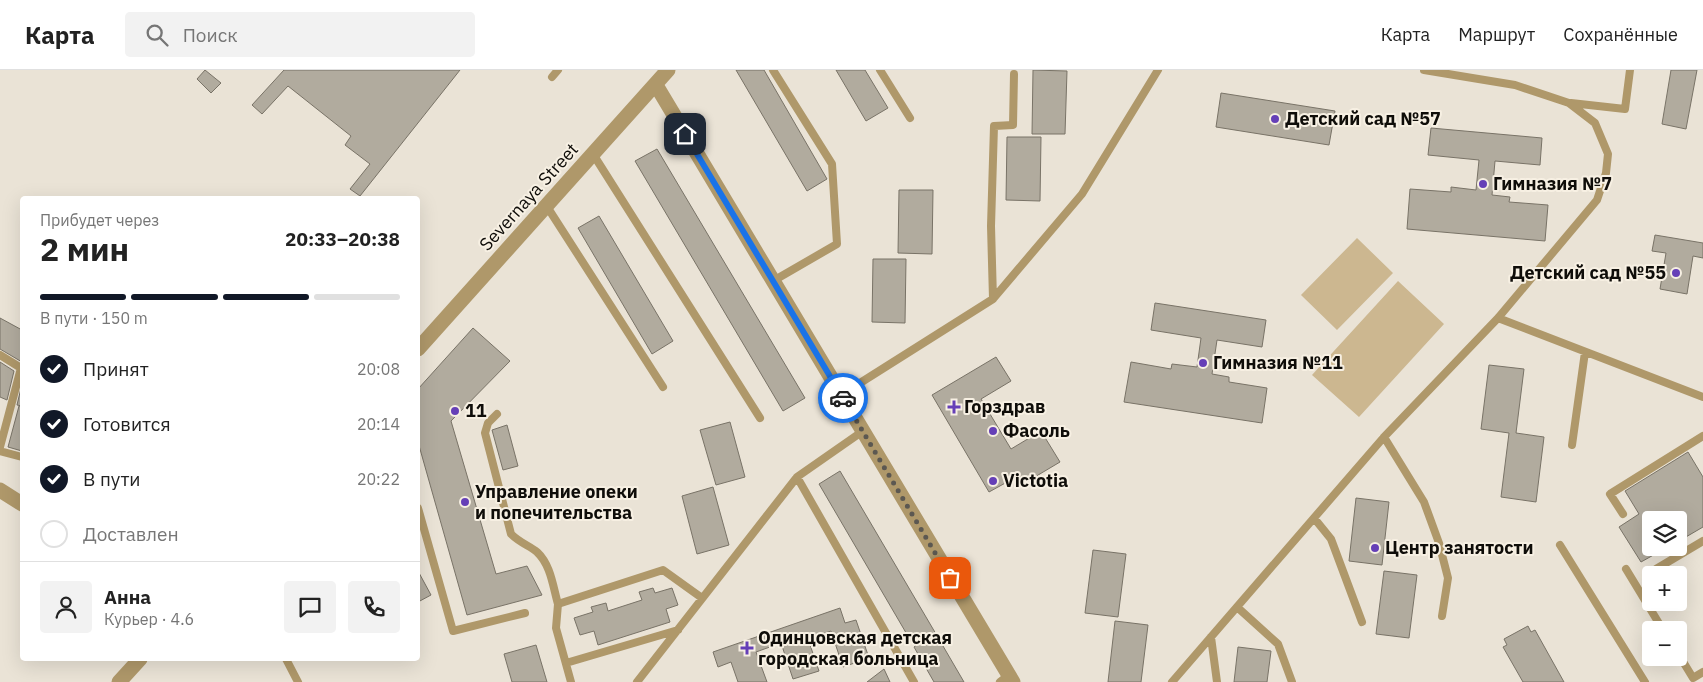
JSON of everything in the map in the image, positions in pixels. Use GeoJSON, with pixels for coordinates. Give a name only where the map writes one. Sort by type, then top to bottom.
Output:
{"type":"FeatureCollection","features":[{"type":"Feature","properties":{"kind":"street","name":"Severnaya Street"},"geometry":{"type":"LineString","coordinates":[[420,347],[668,70]]}},
{"type":"Feature","properties":{"kind":"street"},"geometry":{"type":"LineString","coordinates":[[656,85],[863,431],[1007,680]]}},
{"type":"Feature","properties":{"kind":"street"},"geometry":{"type":"LineString","coordinates":[[0,490],[20,503]]}},
{"type":"Feature","properties":{"kind":"street"},"geometry":{"type":"LineString","coordinates":[[121,681],[138,661]]}},
{"type":"Feature","properties":{"kind":"lane"},"geometry":{"type":"LineString","coordinates":[[552,77],[558,70]]}},
{"type":"Feature","properties":{"kind":"lane"},"geometry":{"type":"LineString","coordinates":[[773,70],[832,164],[837,244],[773,281]]}},
{"type":"Feature","properties":{"kind":"lane"},"geometry":{"type":"LineString","coordinates":[[880,70],[910,118]]}},
{"type":"Feature","properties":{"kind":"lane"},"geometry":{"type":"LineString","coordinates":[[841,395],[993,300],[1082,194],[1158,70]]}},
{"type":"Feature","properties":{"kind":"lane"},"geometry":{"type":"LineString","coordinates":[[1424,70],[1515,85],[1569,103],[1625,109],[1630,70]]}},
{"type":"Feature","properties":{"kind":"lane"},"geometry":{"type":"LineString","coordinates":[[993,300],[991,226],[994,126],[1013,125],[1014,74]]}},
{"type":"Feature","properties":{"kind":"lane"},"geometry":{"type":"LineString","coordinates":[[1172,682],[1384,437],[1498,318],[1597,200],[1606,173],[1608,154],[1595,123],[1569,103]]}},
{"type":"Feature","properties":{"kind":"lane"},"geometry":{"type":"LineString","coordinates":[[592,154],[760,418]]}},
{"type":"Feature","properties":{"kind":"lane"},"geometry":{"type":"LineString","coordinates":[[546,205],[664,387]]}},
{"type":"Feature","properties":{"kind":"lane"},"geometry":{"type":"LineString","coordinates":[[1498,318],[1703,397]]}},
{"type":"Feature","properties":{"kind":"lane"},"geometry":{"type":"LineString","coordinates":[[1572,445],[1585,352]]}},
{"type":"Feature","properties":{"kind":"lane"},"geometry":{"type":"LineString","coordinates":[[0,355],[20,364]]}},
{"type":"Feature","properties":{"kind":"lane"},"geometry":{"type":"LineString","coordinates":[[0,447],[20,372]]}},
{"type":"Feature","properties":{"kind":"lane"},"geometry":{"type":"LineString","coordinates":[[498,414],[488,423],[485,433],[511,534],[522,544],[537,552],[548,567],[558,604],[556,628],[571,682]]}},
{"type":"Feature","properties":{"kind":"lane"},"geometry":{"type":"LineString","coordinates":[[637,682],[796,478],[863,431]]}},
{"type":"Feature","properties":{"kind":"lane"},"geometry":{"type":"LineString","coordinates":[[1623,514],[1610,494],[1703,436]]}},
{"type":"Feature","properties":{"kind":"lane"},"geometry":{"type":"LineString","coordinates":[[1384,437],[1424,502],[1439,543],[1448,578],[1442,616]]}},
{"type":"Feature","properties":{"kind":"lane"},"geometry":{"type":"LineString","coordinates":[[0,451],[20,456]]}},
{"type":"Feature","properties":{"kind":"lane"},"geometry":{"type":"LineString","coordinates":[[796,478],[914,682]]}},
{"type":"Feature","properties":{"kind":"lane"},"geometry":{"type":"LineString","coordinates":[[420,515],[453,631],[525,613]]}},
{"type":"Feature","properties":{"kind":"lane"},"geometry":{"type":"LineString","coordinates":[[1314,518],[1331,539],[1362,622]]}},
{"type":"Feature","properties":{"kind":"lane"},"geometry":{"type":"LineString","coordinates":[[1659,566],[1703,541]]}},
{"type":"Feature","properties":{"kind":"lane"},"geometry":{"type":"LineString","coordinates":[[1560,545],[1645,682]]}},
{"type":"Feature","properties":{"kind":"lane"},"geometry":{"type":"LineString","coordinates":[[558,604],[663,570],[702,598]]}},
{"type":"Feature","properties":{"kind":"lane"},"geometry":{"type":"LineString","coordinates":[[1626,570],[1657,621]]}},
{"type":"Feature","properties":{"kind":"lane"},"geometry":{"type":"LineString","coordinates":[[1237,607],[1278,644],[1292,682]]}},
{"type":"Feature","properties":{"kind":"lane"},"geometry":{"type":"LineString","coordinates":[[566,663],[678,630]]}},
{"type":"Feature","properties":{"kind":"lane"},"geometry":{"type":"LineString","coordinates":[[1211,637],[1217,682]]}},
{"type":"Feature","properties":{"kind":"lane"},"geometry":{"type":"LineString","coordinates":[[287,661],[298,682]]}},
{"type":"Feature","properties":{"kind":"lane"},"geometry":{"type":"LineString","coordinates":[[1686,666],[1693,678],[1703,672]]}},
{"type":"Feature","properties":{"kind":"shaded area"},"geometry":{"type":"Polygon","coordinates":[[[1357,238],[1393,273],[1337,330],[1301,295],[1357,238]]]}},
{"type":"Feature","properties":{"kind":"shaded area"},"geometry":{"type":"Polygon","coordinates":[[[1398,281],[1444,324],[1359,417],[1312,375],[1398,281]]]}},
{"type":"Feature","properties":{"kind":"building"},"geometry":{"type":"Polygon","coordinates":[[[205,70],[221,83],[211,93],[197,79],[205,70]]]}},
{"type":"Feature","properties":{"kind":"building"},"geometry":{"type":"Polygon","coordinates":[[[284,70],[460,70],[360,196],[350,189],[370,164],[345,145],[351,136],[288,86],[262,114],[252,105],[284,70]]]}},
{"type":"Feature","properties":{"kind":"building"},"geometry":{"type":"Polygon","coordinates":[[[736,70],[764,70],[827,179],[807,191],[736,70]]]}},
{"type":"Feature","properties":{"kind":"building"},"geometry":{"type":"Polygon","coordinates":[[[836,70],[865,70],[888,108],[866,121],[836,70]]]}},
{"type":"Feature","properties":{"kind":"building"},"geometry":{"type":"Polygon","coordinates":[[[1033,70],[1067,71],[1065,134],[1032,134],[1033,70]]]}},
{"type":"Feature","properties":{"kind":"building"},"geometry":{"type":"Polygon","coordinates":[[[1671,70],[1697,70],[1686,129],[1662,124],[1671,70]]]}},
{"type":"Feature","properties":{"kind":"building","name":"Детский сад №57"},"geometry":{"type":"Polygon","coordinates":[[[1221,93],[1335,111],[1329,145],[1216,127],[1221,93]]]}},
{"type":"Feature","properties":{"kind":"building","name":"Гимназия №7"},"geometry":{"type":"Polygon","coordinates":[[[1431,128],[1542,138],[1540,165],[1495,161],[1492,195],[1510,197],[1509,202],[1548,205],[1545,241],[1407,229],[1410,189],[1451,192],[1451,187],[1476,190],[1479,160],[1428,155],[1431,128]]]}},
{"type":"Feature","properties":{"kind":"building"},"geometry":{"type":"Polygon","coordinates":[[[1007,137],[1041,137],[1040,201],[1006,200],[1007,137]]]}},
{"type":"Feature","properties":{"kind":"building"},"geometry":{"type":"Polygon","coordinates":[[[657,149],[805,398],[783,411],[635,161],[657,149]]]}},
{"type":"Feature","properties":{"kind":"building"},"geometry":{"type":"Polygon","coordinates":[[[899,190],[933,190],[932,254],[898,253],[899,190]]]}},
{"type":"Feature","properties":{"kind":"building"},"geometry":{"type":"Polygon","coordinates":[[[599,216],[673,341],[652,354],[578,228],[599,216]]]}},
{"type":"Feature","properties":{"kind":"building","name":"Детский сад №55"},"geometry":{"type":"Polygon","coordinates":[[[1655,235],[1703,243],[1703,258],[1693,256],[1687,294],[1660,289],[1666,253],[1652,251],[1655,235]]]}},
{"type":"Feature","properties":{"kind":"building"},"geometry":{"type":"Polygon","coordinates":[[[873,259],[906,259],[905,323],[872,322],[873,259]]]}},
{"type":"Feature","properties":{"kind":"building","name":"Гимназия №11"},"geometry":{"type":"Polygon","coordinates":[[[1155,303],[1266,320],[1262,347],[1217,340],[1212,374],[1229,377],[1229,382],[1267,388],[1262,423],[1124,402],[1131,362],[1171,369],[1172,364],[1197,367],[1201,338],[1151,330],[1155,303]]]}},
{"type":"Feature","properties":{"kind":"building"},"geometry":{"type":"Polygon","coordinates":[[[0,318],[20,329],[20,361],[0,349],[0,318]]]}},
{"type":"Feature","properties":{"kind":"building"},"geometry":{"type":"Polygon","coordinates":[[[473,328],[510,361],[451,421],[496,574],[527,566],[542,595],[467,615],[420,449],[420,387],[473,328]]]}},
{"type":"Feature","properties":{"kind":"building"},"geometry":{"type":"Polygon","coordinates":[[[996,357],[1011,381],[981,399],[1011,449],[1041,431],[1060,462],[1023,484],[1018,476],[989,492],[932,395],[996,357]]]}},
{"type":"Feature","properties":{"kind":"building"},"geometry":{"type":"Polygon","coordinates":[[[0,362],[14,371],[7,400],[0,397],[0,362]]]}},
{"type":"Feature","properties":{"kind":"building"},"geometry":{"type":"Polygon","coordinates":[[[1489,365],[1524,369],[1516,433],[1544,437],[1536,502],[1501,497],[1509,433],[1481,429],[1489,365]]]}},
{"type":"Feature","properties":{"kind":"building"},"geometry":{"type":"Polygon","coordinates":[[[20,392],[20,406],[17,405],[20,392]]]}},
{"type":"Feature","properties":{"kind":"building"},"geometry":{"type":"Polygon","coordinates":[[[20,406],[20,450],[8,447],[20,406]]]}},
{"type":"Feature","properties":{"kind":"building"},"geometry":{"type":"Polygon","coordinates":[[[730,422],[745,477],[716,485],[700,430],[730,422]]]}},
{"type":"Feature","properties":{"kind":"building"},"geometry":{"type":"Polygon","coordinates":[[[507,425],[518,466],[503,470],[492,430],[507,425]]]}},
{"type":"Feature","properties":{"kind":"building"},"geometry":{"type":"Polygon","coordinates":[[[1688,452],[1703,477],[1703,527],[1687,536],[1687,511],[1642,511],[1642,556],[1652,556],[1641,562],[1619,527],[1639,514],[1625,491],[1688,452]]]}},
{"type":"Feature","properties":{"kind":"building"},"geometry":{"type":"Polygon","coordinates":[[[840,471],[964,682],[934,682],[914,647],[925,638],[912,643],[819,484],[840,471]]]}},
{"type":"Feature","properties":{"kind":"building"},"geometry":{"type":"Polygon","coordinates":[[[713,487],[729,545],[697,554],[682,496],[713,487]]]}},
{"type":"Feature","properties":{"kind":"building"},"geometry":{"type":"Polygon","coordinates":[[[1356,498],[1389,502],[1382,565],[1349,561],[1356,498]]]}},
{"type":"Feature","properties":{"kind":"building"},"geometry":{"type":"Polygon","coordinates":[[[1093,550],[1126,554],[1118,617],[1085,613],[1093,550]]]}},
{"type":"Feature","properties":{"kind":"building"},"geometry":{"type":"Polygon","coordinates":[[[1384,571],[1417,575],[1409,638],[1376,634],[1384,571]]]}},
{"type":"Feature","properties":{"kind":"building"},"geometry":{"type":"Polygon","coordinates":[[[420,575],[431,595],[420,601],[420,575]]]}},
{"type":"Feature","properties":{"kind":"building"},"geometry":{"type":"Polygon","coordinates":[[[653,588],[655,593],[672,588],[678,605],[666,609],[670,622],[598,645],[594,631],[580,635],[574,618],[593,612],[591,607],[606,603],[608,611],[642,600],[639,592],[653,588]]]}},
{"type":"Feature","properties":{"kind":"building","name":"Одинцовская детская городская больница"},"geometry":{"type":"Polygon","coordinates":[[[840,608],[845,623],[856,620],[869,658],[843,667],[831,631],[808,639],[819,671],[793,679],[781,643],[756,652],[767,682],[738,682],[731,662],[718,667],[713,652],[840,608]]]}},
{"type":"Feature","properties":{"kind":"building"},"geometry":{"type":"Polygon","coordinates":[[[1115,621],[1148,625],[1141,682],[1108,682],[1115,621]]]}},
{"type":"Feature","properties":{"kind":"building"},"geometry":{"type":"Polygon","coordinates":[[[1528,626],[1531,632],[1535,630],[1564,682],[1523,682],[1503,647],[1507,645],[1504,639],[1528,626]]]}},
{"type":"Feature","properties":{"kind":"building"},"geometry":{"type":"Polygon","coordinates":[[[536,645],[547,682],[512,682],[504,654],[536,645]]]}},
{"type":"Feature","properties":{"kind":"building"},"geometry":{"type":"Polygon","coordinates":[[[1238,647],[1271,651],[1267,682],[1234,682],[1238,647]]]}},
{"type":"Feature","properties":{"kind":"building"},"geometry":{"type":"Polygon","coordinates":[[[884,669],[890,682],[867,682],[884,669]]]}},
{"type":"Feature","properties":{"kind":"way so far"},"geometry":{"type":"LineString","coordinates":[[843,398],[950,578]]}},
{"type":"Feature","properties":{"kind":"place","name":"Детский сад №57"},"geometry":{"type":"Point","coordinates":[1275,119]}},
{"type":"Feature","properties":{"kind":"place","name":"Гимназия №7"},"geometry":{"type":"Point","coordinates":[1483,184]}},
{"type":"Feature","properties":{"kind":"place","name":"Детский сад №55"},"geometry":{"type":"Point","coordinates":[1676,273]}},
{"type":"Feature","properties":{"kind":"place","name":"Гимназия №11"},"geometry":{"type":"Point","coordinates":[1203,363]}},
{"type":"Feature","properties":{"kind":"place","name":"Горздрав"},"geometry":{"type":"Point","coordinates":[954,407]}},
{"type":"Feature","properties":{"kind":"place","name":"11"},"geometry":{"type":"Point","coordinates":[455,411]}},
{"type":"Feature","properties":{"kind":"place","name":"Фасоль"},"geometry":{"type":"Point","coordinates":[993,431]}},
{"type":"Feature","properties":{"kind":"place","name":"Victotia"},"geometry":{"type":"Point","coordinates":[993,481]}},
{"type":"Feature","properties":{"kind":"place","name":"Управление опеки и попечительства"},"geometry":{"type":"Point","coordinates":[465,502]}},
{"type":"Feature","properties":{"kind":"place","name":"Центр занятости"},"geometry":{"type":"Point","coordinates":[1375,548]}},
{"type":"Feature","properties":{"kind":"place","name":"Одинцовская детская городская больница"},"geometry":{"type":"Point","coordinates":[747,648]}},
{"type":"Feature","properties":{"kind":"route"},"geometry":{"type":"LineString","coordinates":[[685,134],[843,398]]}}]}
